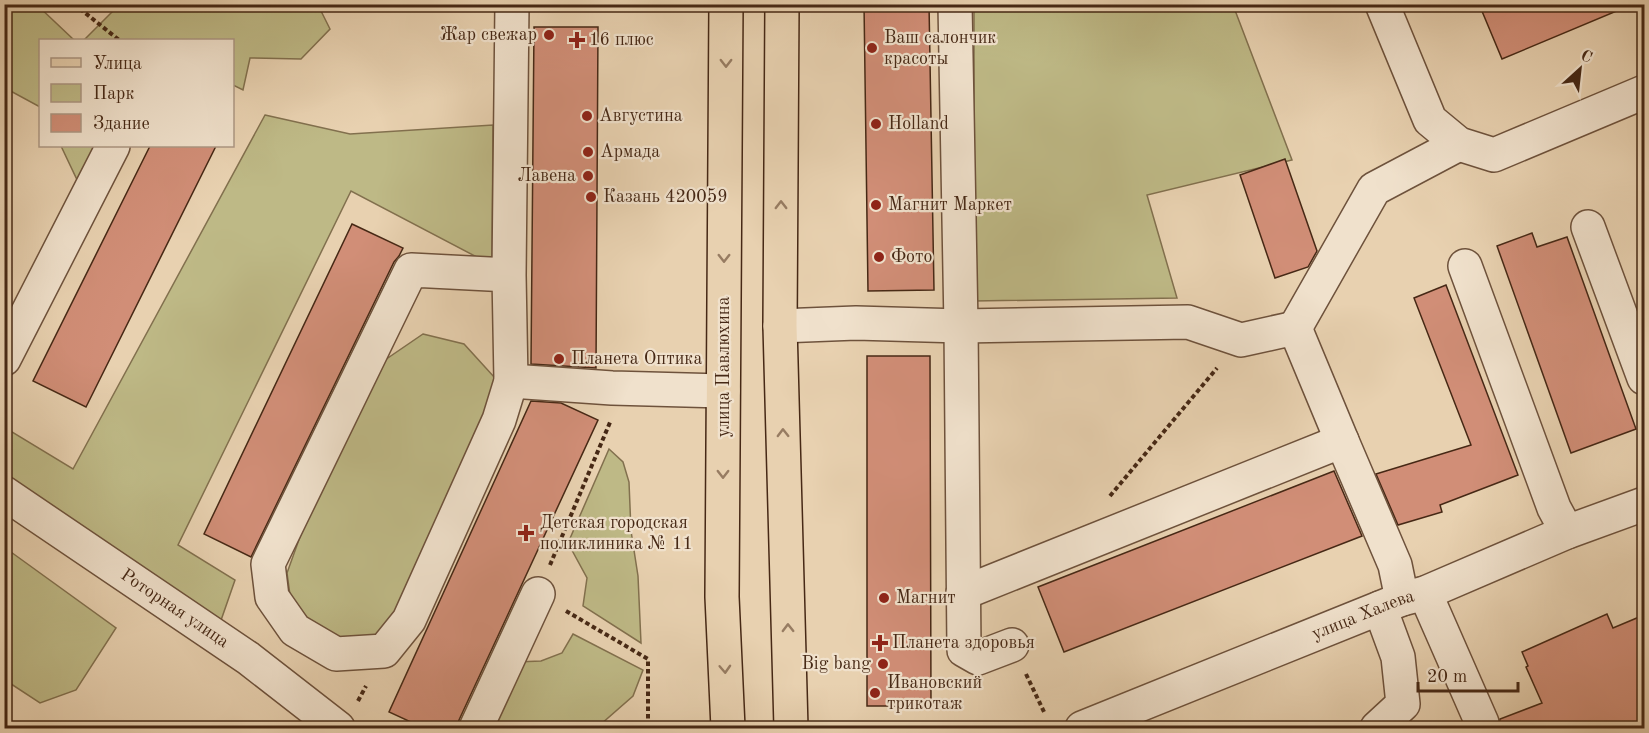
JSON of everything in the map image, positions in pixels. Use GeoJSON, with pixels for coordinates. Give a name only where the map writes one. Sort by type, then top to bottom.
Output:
{"type":"FeatureCollection","features":[{"type":"Feature","properties":{"kind":"main road","name":"улица Павлюхина"},"geometry":{"type":"LineString","coordinates":[[726,4],[722,597],[728,729]]}},
{"type":"Feature","properties":{"kind":"main road"},"geometry":{"type":"LineString","coordinates":[[782,4],[780,326],[791,729]]}},
{"type":"Feature","properties":{"kind":"street"},"geometry":{"type":"LineString","coordinates":[[509,275],[411,270],[268,564],[272,597],[295,630],[336,654],[384,651],[409,620],[499,420],[511,381],[509,275],[512,4]]}},
{"type":"Feature","properties":{"kind":"street"},"geometry":{"type":"LineString","coordinates":[[956,4],[964,650],[978,658],[1012,645]]}},
{"type":"Feature","properties":{"kind":"street"},"geometry":{"type":"LineString","coordinates":[[1382,4],[1430,120],[1459,144],[1494,155],[1644,92]]}},
{"type":"Feature","properties":{"kind":"street"},"geometry":{"type":"LineString","coordinates":[[780,326],[856,323],[961,326],[1188,322],[1240,340],[1295,328],[1374,189],[1459,144]]}},
{"type":"Feature","properties":{"kind":"street"},"geometry":{"type":"LineString","coordinates":[[4,358],[112,147]]}},
{"type":"Feature","properties":{"kind":"street"},"geometry":{"type":"LineString","coordinates":[[1588,227],[1644,378]]}},
{"type":"Feature","properties":{"kind":"street"},"geometry":{"type":"LineString","coordinates":[[1465,266],[1554,508],[1567,532]]}},
{"type":"Feature","properties":{"kind":"street"},"geometry":{"type":"LineString","coordinates":[[1295,328],[1395,565],[1402,600],[1398,657],[1403,704],[1377,729]]}},
{"type":"Feature","properties":{"kind":"street"},"geometry":{"type":"LineString","coordinates":[[511,381],[612,388],[723,391]]}},
{"type":"Feature","properties":{"kind":"street"},"geometry":{"type":"LineString","coordinates":[[963,593],[1342,441]]}},
{"type":"Feature","properties":{"kind":"street","name":"Роторная улица"},"geometry":{"type":"LineString","coordinates":[[4,493],[248,658],[346,719]]}},
{"type":"Feature","properties":{"kind":"street","name":"улица Халева"},"geometry":{"type":"LineString","coordinates":[[1082,729],[1567,532],[1644,504]]}},
{"type":"Feature","properties":{"kind":"street"},"geometry":{"type":"LineString","coordinates":[[476,729],[538,594]]}},
{"type":"Feature","properties":{"kind":"street"},"geometry":{"type":"LineString","coordinates":[[1402,600],[1482,723]]}},
{"type":"Feature","properties":{"kind":"path"},"geometry":{"type":"LineString","coordinates":[[74,4],[118,39]]}},
{"type":"Feature","properties":{"kind":"path"},"geometry":{"type":"LineString","coordinates":[[1107,500],[1240,340]]}},
{"type":"Feature","properties":{"kind":"path"},"geometry":{"type":"LineString","coordinates":[[612,388],[610,424],[538,594],[648,659],[648,726],[622,729]]}},
{"type":"Feature","properties":{"kind":"path"},"geometry":{"type":"LineString","coordinates":[[1012,645],[1045,714]]}},
{"type":"Feature","properties":{"kind":"path"},"geometry":{"type":"LineString","coordinates":[[346,719],[384,651]]}},
{"type":"Feature","properties":{"kind":"green space"},"geometry":{"type":"Polygon","coordinates":[[[120,4],[318,5],[330,29],[301,59],[250,58],[243,90],[234,86],[234,39],[85,39],[120,4]]]}},
{"type":"Feature","properties":{"kind":"green space"},"geometry":{"type":"Polygon","coordinates":[[[4,5],[37,5],[73,39],[39,39],[39,106],[5,88],[4,5]]]}},
{"type":"Feature","properties":{"kind":"green space"},"geometry":{"type":"Polygon","coordinates":[[[974,5],[1233,5],[1292,160],[1147,195],[1177,298],[974,301],[974,5]]]}},
{"type":"Feature","properties":{"kind":"green space"},"geometry":{"type":"Polygon","coordinates":[[[265,115],[350,134],[493,125],[492,265],[351,191],[178,545],[235,580],[219,626],[5,481],[4,427],[73,469],[265,115]]]}},
{"type":"Feature","properties":{"kind":"green space"},"geometry":{"type":"Polygon","coordinates":[[[61,147],[111,147],[80,186],[61,147]]]}},
{"type":"Feature","properties":{"kind":"green space"},"geometry":{"type":"Polygon","coordinates":[[[423,334],[464,344],[495,378],[494,420],[405,617],[375,636],[339,638],[311,623],[290,595],[287,573],[301,534],[333,461],[385,360],[423,334]]]}},
{"type":"Feature","properties":{"kind":"green space"},"geometry":{"type":"Polygon","coordinates":[[[609,449],[623,462],[629,482],[631,531],[638,576],[641,643],[583,606],[587,578],[568,543],[609,449]]]}},
{"type":"Feature","properties":{"kind":"green space"},"geometry":{"type":"Polygon","coordinates":[[[4,547],[116,628],[76,690],[40,703],[5,680],[4,547]]]}},
{"type":"Feature","properties":{"kind":"green space"},"geometry":{"type":"Polygon","coordinates":[[[573,634],[643,670],[633,696],[601,724],[579,728],[487,728],[516,662],[541,661],[562,653],[573,634]]]}},
{"type":"Feature","properties":{"kind":"building"},"geometry":{"type":"Polygon","coordinates":[[[864,4],[929,4],[934,290],[868,291],[864,4]]]}},
{"type":"Feature","properties":{"kind":"building"},"geometry":{"type":"Polygon","coordinates":[[[1479,4],[1631,4],[1631,5],[1502,59],[1479,4]]]}},
{"type":"Feature","properties":{"kind":"building"},"geometry":{"type":"Polygon","coordinates":[[[534,27],[598,27],[596,368],[531,364],[534,27]]]}},
{"type":"Feature","properties":{"kind":"building"},"geometry":{"type":"Polygon","coordinates":[[[150,147],[216,147],[86,407],[33,381],[150,147]]]}},
{"type":"Feature","properties":{"kind":"building"},"geometry":{"type":"Polygon","coordinates":[[[1285,159],[1317,251],[1308,267],[1275,278],[1240,175],[1285,159]]]}},
{"type":"Feature","properties":{"kind":"building"},"geometry":{"type":"Polygon","coordinates":[[[352,224],[403,248],[394,262],[251,557],[204,534],[352,224]]]}},
{"type":"Feature","properties":{"kind":"building"},"geometry":{"type":"Polygon","coordinates":[[[1532,233],[1537,247],[1567,237],[1636,429],[1571,453],[1497,246],[1532,233]]]}},
{"type":"Feature","properties":{"kind":"building"},"geometry":{"type":"Polygon","coordinates":[[[1446,285],[1518,475],[1440,505],[1442,512],[1398,525],[1376,474],[1471,445],[1414,298],[1446,285]]]}},
{"type":"Feature","properties":{"kind":"building"},"geometry":{"type":"Polygon","coordinates":[[[867,356],[930,356],[931,706],[867,706],[867,356]]]}},
{"type":"Feature","properties":{"kind":"building"},"geometry":{"type":"Polygon","coordinates":[[[531,401],[561,403],[598,420],[459,720],[457,729],[426,729],[389,712],[531,401]]]}},
{"type":"Feature","properties":{"kind":"building"},"geometry":{"type":"Polygon","coordinates":[[[1334,471],[1362,536],[1064,652],[1038,587],[1334,471]]]}},
{"type":"Feature","properties":{"kind":"building"},"geometry":{"type":"Polygon","coordinates":[[[1607,614],[1613,628],[1644,615],[1644,729],[1499,729],[1500,719],[1542,703],[1522,652],[1607,614]]]}},
{"type":"Feature","properties":{"kind":"place","name":"Жар свежар"},"geometry":{"type":"Point","coordinates":[549,35]}},
{"type":"Feature","properties":{"kind":"place","name":"16 плюс"},"geometry":{"type":"Point","coordinates":[577,40]}},
{"type":"Feature","properties":{"kind":"place","name":"Ваш салончик красоты"},"geometry":{"type":"Point","coordinates":[872,48]}},
{"type":"Feature","properties":{"kind":"place","name":"Августина"},"geometry":{"type":"Point","coordinates":[587,116]}},
{"type":"Feature","properties":{"kind":"place","name":"Holland"},"geometry":{"type":"Point","coordinates":[876,124]}},
{"type":"Feature","properties":{"kind":"place","name":"Армада"},"geometry":{"type":"Point","coordinates":[588,152]}},
{"type":"Feature","properties":{"kind":"place","name":"Лавена"},"geometry":{"type":"Point","coordinates":[588,176]}},
{"type":"Feature","properties":{"kind":"place","name":"Казань 420059"},"geometry":{"type":"Point","coordinates":[591,197]}},
{"type":"Feature","properties":{"kind":"place","name":"Магнит Маркет"},"geometry":{"type":"Point","coordinates":[876,205]}},
{"type":"Feature","properties":{"kind":"place","name":"Фото"},"geometry":{"type":"Point","coordinates":[879,257]}},
{"type":"Feature","properties":{"kind":"place","name":"Планета Оптика"},"geometry":{"type":"Point","coordinates":[559,359]}},
{"type":"Feature","properties":{"kind":"place","name":"Детская городская поликлиника № 11"},"geometry":{"type":"Point","coordinates":[526,533]}},
{"type":"Feature","properties":{"kind":"place","name":"Магнит"},"geometry":{"type":"Point","coordinates":[884,598]}},
{"type":"Feature","properties":{"kind":"place","name":"Планета здоровья"},"geometry":{"type":"Point","coordinates":[880,643]}},
{"type":"Feature","properties":{"kind":"place","name":"Big bang"},"geometry":{"type":"Point","coordinates":[883,664]}},
{"type":"Feature","properties":{"kind":"place","name":"Ивановский трикотаж"},"geometry":{"type":"Point","coordinates":[875,693]}}]}
